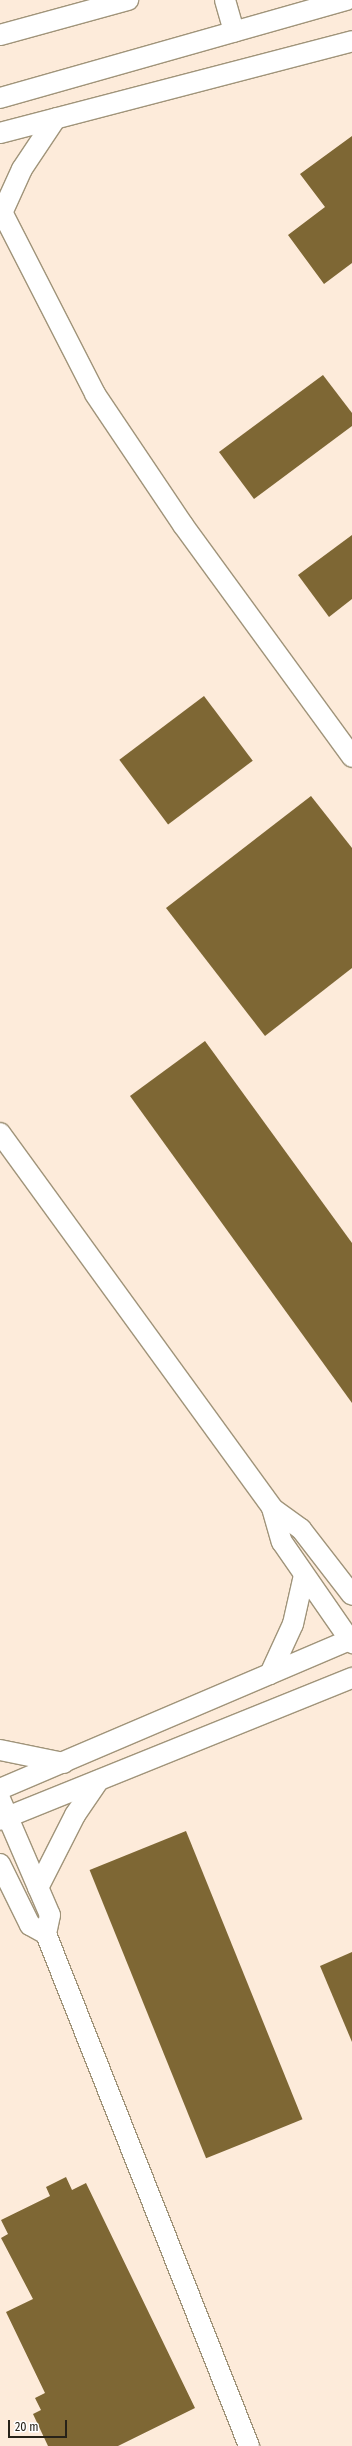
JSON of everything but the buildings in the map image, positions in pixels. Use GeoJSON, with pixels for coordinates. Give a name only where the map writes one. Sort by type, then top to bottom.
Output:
{"type":"FeatureCollection","features":[{"type":"Feature","properties":{"kind":"street"},"geometry":{"type":"LineString","coordinates":[[0,35],[128,0]]}},
{"type":"Feature","properties":{"kind":"street"},"geometry":{"type":"LineString","coordinates":[[225,0],[234,32]]}},
{"type":"Feature","properties":{"kind":"street"},"geometry":{"type":"LineString","coordinates":[[0,98],[347,0]]}},
{"type":"Feature","properties":{"kind":"street"},"geometry":{"type":"LineString","coordinates":[[0,133],[352,41]]}},
{"type":"Feature","properties":{"kind":"street"},"geometry":{"type":"LineString","coordinates":[[56,118],[22,169],[1,210],[95,394],[183,525],[352,757]]}},
{"type":"Feature","properties":{"kind":"street"},"geometry":{"type":"LineString","coordinates":[[0,1133],[272,1508],[301,1529],[348,1587]]}},
{"type":"Feature","properties":{"kind":"street"},"geometry":{"type":"LineString","coordinates":[[0,1789],[66,1764],[270,1674],[351,1641],[282,1542],[272,1508]]}},
{"type":"Feature","properties":{"kind":"street"},"geometry":{"type":"LineString","coordinates":[[270,1674],[293,1624],[304,1574]]}},
{"type":"Feature","properties":{"kind":"street"},"geometry":{"type":"LineString","coordinates":[[250,2446],[46,1934],[50,1915],[3,1812],[99,1780],[352,1678]]}},
{"type":"Feature","properties":{"kind":"street"},"geometry":{"type":"LineString","coordinates":[[0,1750],[66,1764]]}},
{"type":"Feature","properties":{"kind":"street"},"geometry":{"type":"LineString","coordinates":[[38,1888],[74,1815],[99,1780]]}},
{"type":"Feature","properties":{"kind":"street"},"geometry":{"type":"LineString","coordinates":[[0,1864],[7,1888],[30,1925],[46,1934]]}},
{"type":"Feature","properties":{"kind":"shaded area"},"geometry":{"type":"Polygon","coordinates":[[[0,0],[352,0],[352,2446],[0,2446],[0,0]]]}}]}
